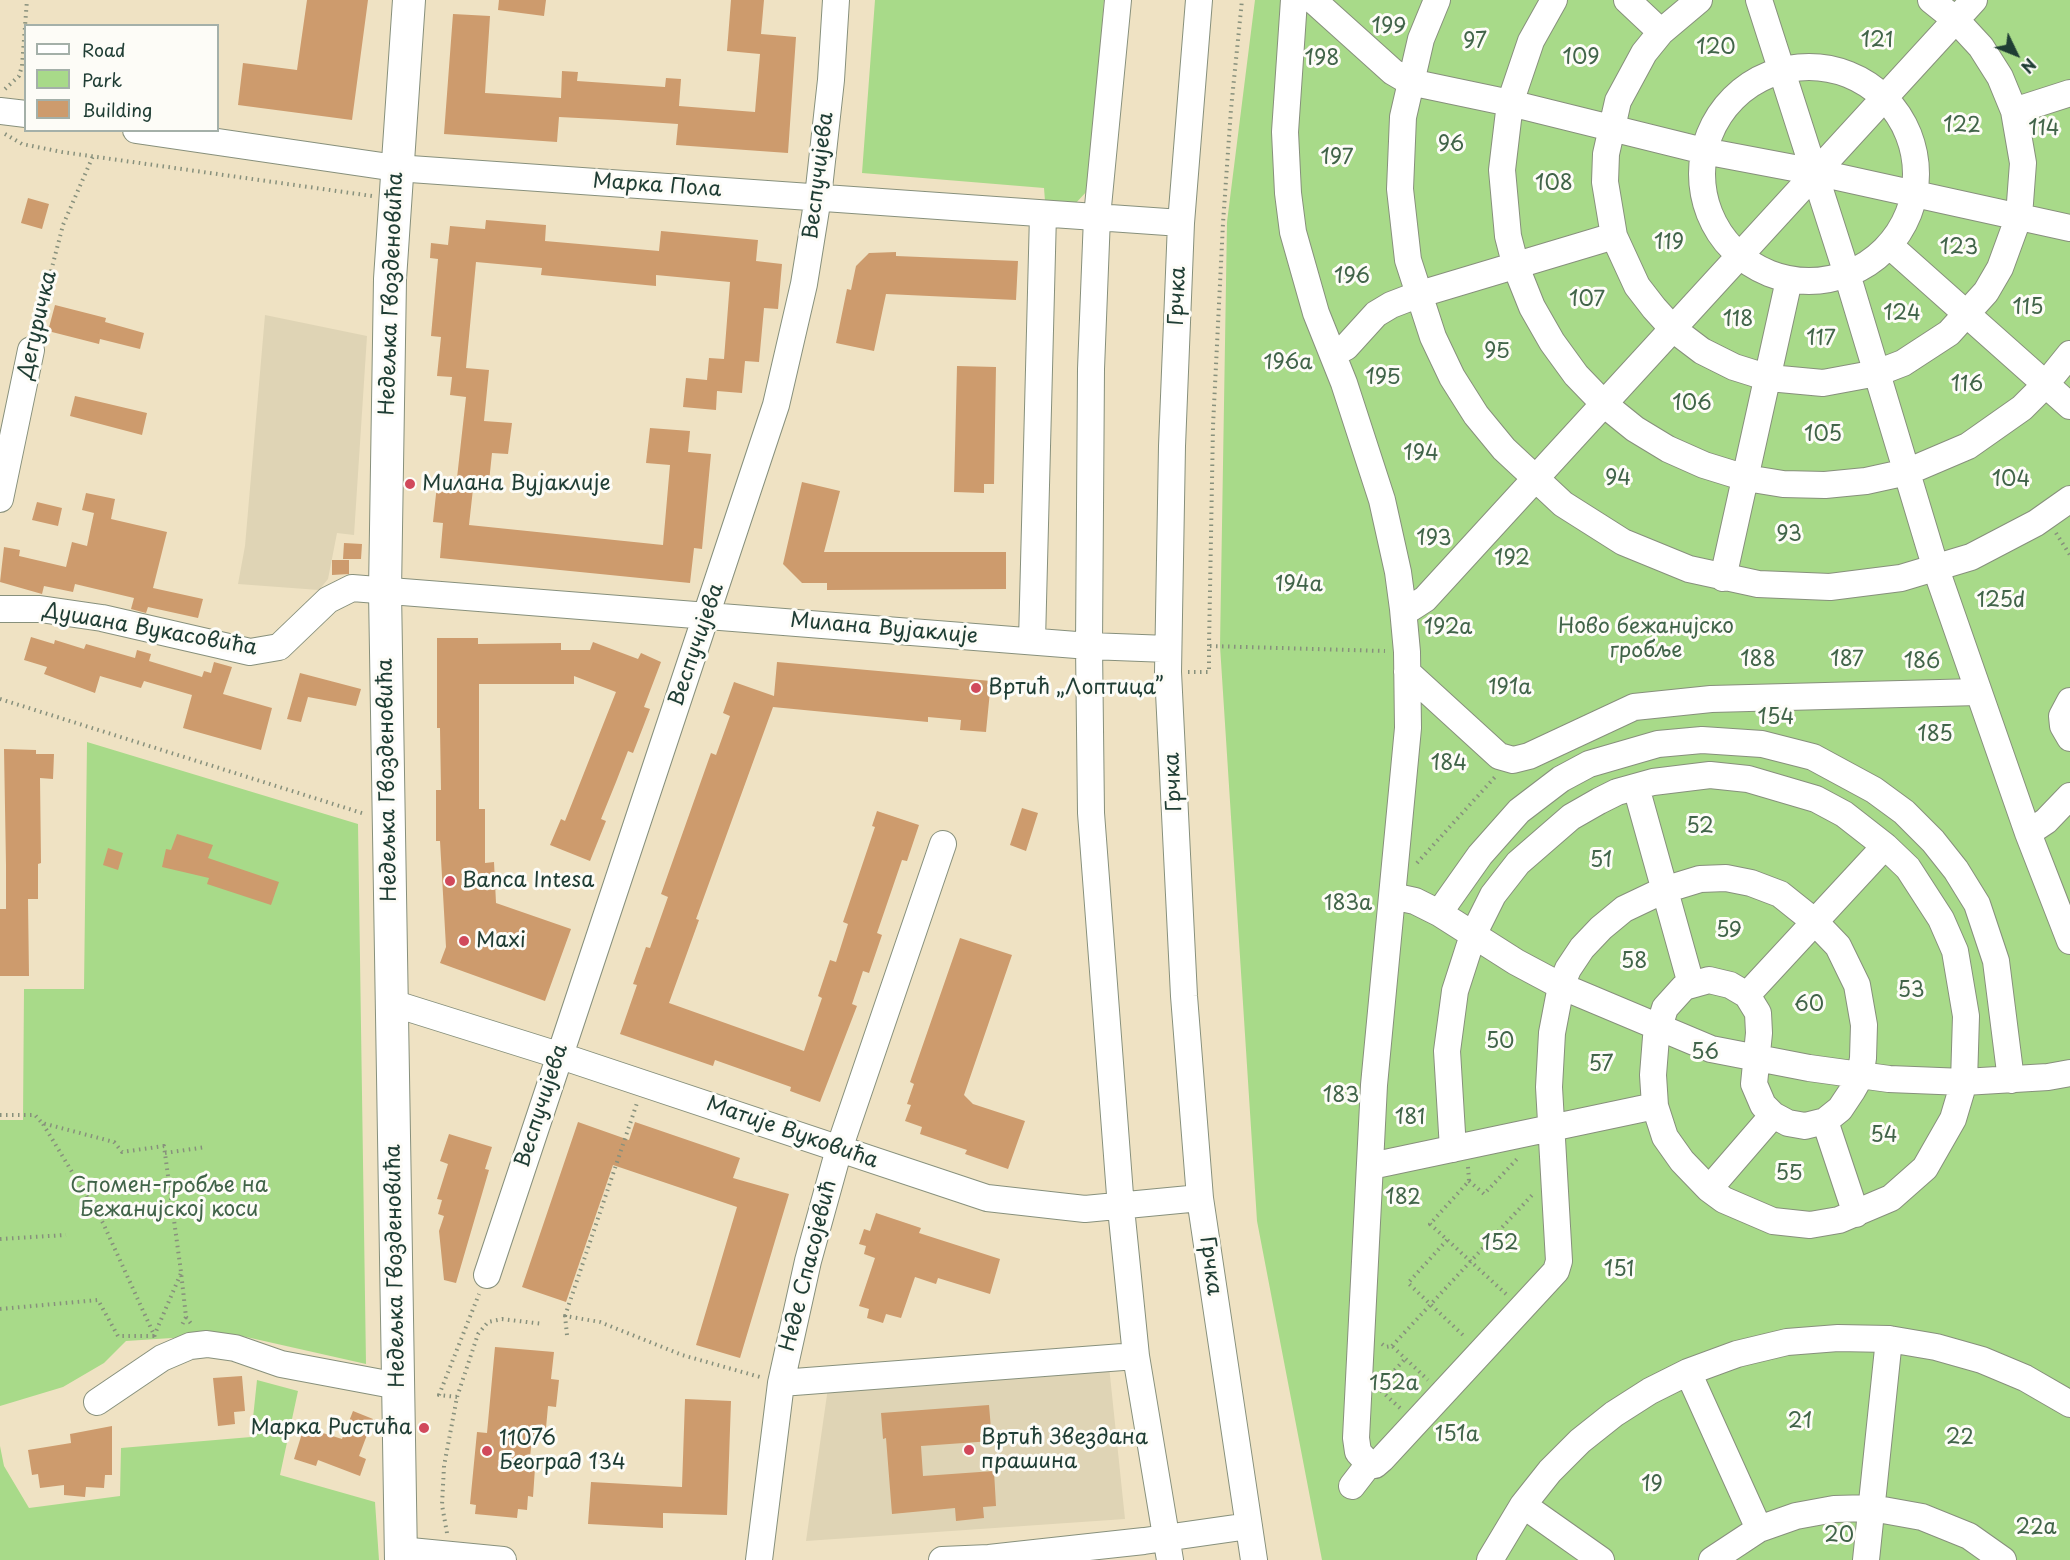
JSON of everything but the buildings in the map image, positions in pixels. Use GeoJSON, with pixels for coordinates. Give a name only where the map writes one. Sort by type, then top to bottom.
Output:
{"type":"FeatureCollection","features":[{"type":"Feature","properties":{"kind":"main road","name":"Недељка Гвозденовића"},"geometry":{"type":"LineString","coordinates":[[401,1555],[386,591],[388,335],[394,199],[409,0]]}},
{"type":"Feature","properties":{"kind":"street","name":"Веспучијева"},"geometry":{"type":"LineString","coordinates":[[487,1275],[558,1055],[776,405],[804,284],[818,197],[831,80],[836,0]]}},
{"type":"Feature","properties":{"kind":"street"},"geometry":{"type":"LineString","coordinates":[[1118,0],[1097,218],[1090,450],[1089,646],[1093,866],[1121,1208],[1137,1356],[1169,1549]]}},
{"type":"Feature","properties":{"kind":"street","name":"Грчка"},"geometry":{"type":"LineString","coordinates":[[1199,0],[1181,223],[1172,446],[1168,649],[1184,996],[1200,1198],[1254,1560]]}},
{"type":"Feature","properties":{"kind":"street"},"geometry":{"type":"LineString","coordinates":[[1294,0],[1285,132],[1288,194],[1301,264],[1365,442],[1382,500],[1398,572],[1407,662],[1407,739],[1374,1085],[1356,1438],[1358,1452],[1369,1464],[1375,1464],[1382,1459],[1550,1280],[1559,1261],[1549,1087],[1550,1057],[1561,986],[1574,959],[1601,928],[1624,909],[1664,890],[1700,879],[1738,880],[1780,894],[1815,922],[1838,946],[1857,985],[1864,1025],[1863,1058],[1860,1077],[1840,1109],[1825,1121],[1798,1125],[1773,1115],[1756,1092],[1759,1017],[1747,995],[1719,981],[1691,984],[1668,1003],[1657,1028],[1653,1075],[1655,1106],[1665,1137],[1675,1152],[1709,1189],[1741,1208],[1785,1224],[1824,1223],[1856,1214],[1891,1198],[1925,1168],[1946,1136],[1958,1106],[1964,1082],[1966,1016],[1955,951],[1925,891],[1908,868],[1885,846],[1844,814],[1816,799],[1748,779],[1689,776],[1636,787],[1599,801],[1546,837],[1504,879],[1483,912],[1473,934],[1455,991],[1448,1041],[1448,1091],[1459,1147]]}},
{"type":"Feature","properties":{"kind":"street"},"geometry":{"type":"LineString","coordinates":[[1313,0],[1393,72],[1410,81],[1704,151],[1815,172],[2070,228]]}},
{"type":"Feature","properties":{"kind":"street"},"geometry":{"type":"LineString","coordinates":[[1437,0],[1421,39],[1403,117],[1400,189],[1408,260],[1417,295],[1433,337],[1458,386],[1504,449],[1533,479],[1592,524],[1623,542],[1678,565],[1723,578],[1758,584],[1830,587],[1874,583],[1936,569],[2004,541],[2070,499]]}},
{"type":"Feature","properties":{"kind":"street"},"geometry":{"type":"LineString","coordinates":[[1554,0],[1531,41],[1510,103],[1502,170],[1504,203],[1516,267],[1532,307],[1552,342],[1576,375],[1604,404],[1635,429],[1668,449],[1704,465],[1746,478],[1783,484],[1825,485],[1866,481],[1907,472],[1958,451],[1996,428],[2045,385],[2070,354]]}},
{"type":"Feature","properties":{"kind":"street"},"geometry":{"type":"LineString","coordinates":[[1627,0],[1661,32]]}},
{"type":"Feature","properties":{"kind":"street"},"geometry":{"type":"LineString","coordinates":[[1699,0],[1661,32],[1629,76],[1610,128],[1605,182],[1614,236],[1637,286],[1673,328],[1702,351],[1734,367],[1769,378],[1823,383],[1877,373],[1927,350],[1967,315],[2000,268],[2019,216],[2023,163],[2014,111],[2000,77],[1981,46],[1956,20],[1930,0]]}},
{"type":"Feature","properties":{"kind":"street"},"geometry":{"type":"LineString","coordinates":[[1759,0],[1847,274],[1936,569],[2028,833],[2070,941]]}},
{"type":"Feature","properties":{"kind":"street"},"geometry":{"type":"LineString","coordinates":[[1402,609],[1418,605],[1425,599],[1974,0]]}},
{"type":"Feature","properties":{"kind":"street"},"geometry":{"type":"LineString","coordinates":[[1798,68],[1835,70],[1853,76],[1884,97],[1897,113],[1910,142],[1916,172],[1914,193],[1905,221],[1888,245],[1876,257],[1847,274],[1828,279],[1789,280],[1772,275],[1740,256],[1715,226],[1707,208],[1703,190],[1704,151],[1715,124],[1731,100],[1762,78],[1780,71],[1798,68]]}},
{"type":"Feature","properties":{"kind":"street"},"geometry":{"type":"LineString","coordinates":[[2014,111],[2070,93]]}},
{"type":"Feature","properties":{"kind":"street"},"geometry":{"type":"LineString","coordinates":[[0,111],[24,114]]}},
{"type":"Feature","properties":{"kind":"street","name":"Марка Пола"},"geometry":{"type":"LineString","coordinates":[[150,132],[396,168],[1181,223]]}},
{"type":"Feature","properties":{"kind":"street"},"geometry":{"type":"LineString","coordinates":[[1032,641],[1043,214]]}},
{"type":"Feature","properties":{"kind":"street"},"geometry":{"type":"LineString","coordinates":[[1333,354],[1346,347],[1376,314],[1417,295],[1614,236]]}},
{"type":"Feature","properties":{"kind":"street"},"geometry":{"type":"LineString","coordinates":[[1888,245],[2070,406]]}},
{"type":"Feature","properties":{"kind":"street"},"geometry":{"type":"LineString","coordinates":[[1723,578],[1789,280]]}},
{"type":"Feature","properties":{"kind":"street","name":"Дегуричка"},"geometry":{"type":"LineString","coordinates":[[0,499],[31,350]]}},
{"type":"Feature","properties":{"kind":"street","name":"Душана Вукасовића"},"geometry":{"type":"LineString","coordinates":[[0,609],[77,614],[121,621],[243,651],[262,652],[286,642],[328,600],[340,592],[352,588],[386,591]]}},
{"type":"Feature","properties":{"kind":"street","name":"Милана Вујаклије"},"geometry":{"type":"LineString","coordinates":[[386,591],[1089,646],[1168,649]]}},
{"type":"Feature","properties":{"kind":"street"},"geometry":{"type":"LineString","coordinates":[[1407,662],[1499,756],[1507,760],[1529,756],[1634,707],[1712,699],[1978,692]]}},
{"type":"Feature","properties":{"kind":"street"},"geometry":{"type":"LineString","coordinates":[[2070,701],[2062,716],[2063,726],[2070,738]]}},
{"type":"Feature","properties":{"kind":"street"},"geometry":{"type":"LineString","coordinates":[[1439,913],[1480,855],[1519,811],[1561,779],[1589,764],[1658,744],[1702,740],[1762,744],[1813,757],[1874,790],[1904,812],[1933,841],[1956,870],[1977,904],[1996,961],[2011,1080]]}},
{"type":"Feature","properties":{"kind":"street"},"geometry":{"type":"LineString","coordinates":[[1636,787],[1691,984]]}},
{"type":"Feature","properties":{"kind":"street"},"geometry":{"type":"LineString","coordinates":[[2028,833],[2046,821],[2070,795]]}},
{"type":"Feature","properties":{"kind":"street","name":"Неде Спасојевић"},"geometry":{"type":"LineString","coordinates":[[759,1560],[781,1383],[808,1261],[839,1149],[943,844]]}},
{"type":"Feature","properties":{"kind":"street"},"geometry":{"type":"LineString","coordinates":[[1747,995],[1885,846]]}},
{"type":"Feature","properties":{"kind":"street"},"geometry":{"type":"LineString","coordinates":[[1394,885],[1415,901],[1561,986],[1711,1049],[1860,1077],[1964,1082],[2011,1080],[2070,1073]]}},
{"type":"Feature","properties":{"kind":"street","name":"Матије Вуковића"},"geometry":{"type":"LineString","coordinates":[[392,1003],[644,1083],[987,1198],[1085,1209],[1121,1208],[1200,1198]]}},
{"type":"Feature","properties":{"kind":"street"},"geometry":{"type":"LineString","coordinates":[[1371,1166],[1655,1106]]}},
{"type":"Feature","properties":{"kind":"street"},"geometry":{"type":"LineString","coordinates":[[1709,1189],[1773,1115]]}},
{"type":"Feature","properties":{"kind":"street"},"geometry":{"type":"LineString","coordinates":[[1825,1121],[1856,1214]]}},
{"type":"Feature","properties":{"kind":"street"},"geometry":{"type":"LineString","coordinates":[[1490,1560],[1523,1505],[1550,1471],[1580,1441],[1614,1414],[1650,1391],[1688,1371],[1737,1354],[1787,1342],[1838,1338],[1889,1340],[1936,1347],[1982,1360],[2025,1378],[2070,1404]]}},
{"type":"Feature","properties":{"kind":"street"},"geometry":{"type":"LineString","coordinates":[[1866,1560],[1889,1340]]}},
{"type":"Feature","properties":{"kind":"street"},"geometry":{"type":"LineString","coordinates":[[97,1401],[165,1357],[190,1346],[207,1344],[235,1348],[281,1364],[398,1386]]}},
{"type":"Feature","properties":{"kind":"street"},"geometry":{"type":"LineString","coordinates":[[781,1383],[1137,1356]]}},
{"type":"Feature","properties":{"kind":"street"},"geometry":{"type":"LineString","coordinates":[[1688,1371],[1759,1529]]}},
{"type":"Feature","properties":{"kind":"street"},"geometry":{"type":"LineString","coordinates":[[1352,1486],[1369,1464]]}},
{"type":"Feature","properties":{"kind":"street"},"geometry":{"type":"LineString","coordinates":[[1523,1505],[1601,1560]]}},
{"type":"Feature","properties":{"kind":"street"},"geometry":{"type":"LineString","coordinates":[[1712,1560],[1759,1529],[1796,1516],[1834,1509],[1872,1508],[1922,1517],[1969,1536],[2003,1560]]}},
{"type":"Feature","properties":{"kind":"street"},"geometry":{"type":"LineString","coordinates":[[942,1560],[1169,1549],[1249,1526]]}},
{"type":"Feature","properties":{"kind":"street"},"geometry":{"type":"LineString","coordinates":[[401,1555],[502,1560]]}},
{"type":"Feature","properties":{"kind":"path"},"geometry":{"type":"LineString","coordinates":[[1209,672],[1213,438],[1223,223],[1230,109],[1242,0]]}},
{"type":"Feature","properties":{"kind":"path","name":"Дегуричка"},"geometry":{"type":"LineString","coordinates":[[31,350],[63,225],[93,156],[394,199]]}},
{"type":"Feature","properties":{"kind":"path"},"geometry":{"type":"LineString","coordinates":[[1209,646],[1407,662]]}},
{"type":"Feature","properties":{"kind":"path"},"geometry":{"type":"LineString","coordinates":[[0,699],[389,821]]}},
{"type":"Feature","properties":{"kind":"path"},"geometry":{"type":"LineString","coordinates":[[1394,885],[1503,768],[1507,760]]}},
{"type":"Feature","properties":{"kind":"path"},"geometry":{"type":"LineString","coordinates":[[567,1335],[565,1316],[644,1083]]}},
{"type":"Feature","properties":{"kind":"path"},"geometry":{"type":"LineString","coordinates":[[0,1115],[35,1115],[42,1123],[103,1223],[154,1336]]}},
{"type":"Feature","properties":{"kind":"path"},"geometry":{"type":"LineString","coordinates":[[42,1123],[114,1142],[122,1152],[164,1146],[186,1317]]}},
{"type":"Feature","properties":{"kind":"path"},"geometry":{"type":"LineString","coordinates":[[165,1153],[206,1147]]}},
{"type":"Feature","properties":{"kind":"path"},"geometry":{"type":"LineString","coordinates":[[1459,1147],[1469,1181],[1484,1194],[1523,1152]]}},
{"type":"Feature","properties":{"kind":"path"},"geometry":{"type":"LineString","coordinates":[[1443,1394],[1392,1346],[1554,1171]]}},
{"type":"Feature","properties":{"kind":"path"},"geometry":{"type":"LineString","coordinates":[[1469,1181],[1430,1224],[1523,1310]]}},
{"type":"Feature","properties":{"kind":"path"},"geometry":{"type":"LineString","coordinates":[[0,1239],[66,1235]]}},
{"type":"Feature","properties":{"kind":"path"},"geometry":{"type":"LineString","coordinates":[[1447,1240],[1408,1283],[1482,1353]]}},
{"type":"Feature","properties":{"kind":"path"},"geometry":{"type":"LineString","coordinates":[[154,1336],[181,1272]]}},
{"type":"Feature","properties":{"kind":"path"},"geometry":{"type":"LineString","coordinates":[[457,1397],[440,1395],[487,1275]]}},
{"type":"Feature","properties":{"kind":"path"},"geometry":{"type":"LineString","coordinates":[[0,1309],[98,1300],[118,1336],[154,1336]]}},
{"type":"Feature","properties":{"kind":"path"},"geometry":{"type":"LineString","coordinates":[[565,1316],[600,1322],[682,1355],[781,1383]]}},
{"type":"Feature","properties":{"kind":"path"},"geometry":{"type":"LineString","coordinates":[[451,1556],[442,1505],[444,1466],[457,1397],[478,1334],[488,1322],[502,1319],[543,1324]]}},
{"type":"Feature","properties":{"kind":"path"},"geometry":{"type":"LineString","coordinates":[[1405,1359],[1378,1388],[1416,1423]]}},
{"type":"Feature","properties":{"kind":"shaded area"},"geometry":{"type":"Polygon","coordinates":[[[265,315],[367,336],[354,535],[337,533],[328,579],[319,590],[238,584],[245,546],[265,315]]]}},
{"type":"Feature","properties":{"kind":"shaded area","name":"Вртић Звездана прашина"},"geometry":{"type":"Polygon","coordinates":[[[1107,1347],[1125,1519],[806,1541],[831,1367],[1107,1347]]]}},
{"type":"Feature","properties":{"kind":"green space"},"geometry":{"type":"Polygon","coordinates":[[[875,0],[1104,0],[1089,189],[1074,205],[1045,201],[1044,188],[862,173],[875,0]]]}},
{"type":"Feature","properties":{"kind":"green space","name":"Ново бежанијско гробље"},"geometry":{"type":"Polygon","coordinates":[[[1255,0],[2070,0],[2070,1560],[1322,1560],[1257,1221],[1220,646],[1227,222],[1255,0]]]}},
{"type":"Feature","properties":{"kind":"green space","name":"Спомен-гробље на Бежанијској коси"},"geometry":{"type":"Polygon","coordinates":[[[87,742],[358,824],[366,1364],[233,1334],[126,1341],[104,1363],[63,1387],[0,1406],[0,1120],[23,1120],[24,989],[84,989],[87,742]]]}},
{"type":"Feature","properties":{"kind":"green space"},"geometry":{"type":"Polygon","coordinates":[[[257,1380],[298,1391],[280,1475],[375,1502],[379,1560],[0,1560],[0,1446],[4,1466],[29,1508],[120,1496],[121,1448],[251,1437],[257,1380]]]}},
{"type":"Feature","properties":{"kind":"place","name":"Милана Вујаклије"},"geometry":{"type":"Point","coordinates":[410,484]}},
{"type":"Feature","properties":{"kind":"place","name":"Вртић „Лоптица”"},"geometry":{"type":"Point","coordinates":[976,688]}},
{"type":"Feature","properties":{"kind":"place","name":"Banca Intesa"},"geometry":{"type":"Point","coordinates":[450,881]}},
{"type":"Feature","properties":{"kind":"place","name":"Maxi"},"geometry":{"type":"Point","coordinates":[464,941]}},
{"type":"Feature","properties":{"kind":"place","name":"Марка Ристића"},"geometry":{"type":"Point","coordinates":[424,1428]}},
{"type":"Feature","properties":{"kind":"place","name":"Вртић Звездана прашина"},"geometry":{"type":"Point","coordinates":[969,1450]}},
{"type":"Feature","properties":{"kind":"place","name":"11076 Београд 134"},"geometry":{"type":"Point","coordinates":[487,1451]}},
{"type":"Feature","properties":{"kind":"park label","name":"199"},"geometry":{"type":"Point","coordinates":[1389,27]}},
{"type":"Feature","properties":{"kind":"park label","name":"121"},"geometry":{"type":"Point","coordinates":[1877,41]}},
{"type":"Feature","properties":{"kind":"park label","name":"97"},"geometry":{"type":"Point","coordinates":[1475,42]}},
{"type":"Feature","properties":{"kind":"park label","name":"120"},"geometry":{"type":"Point","coordinates":[1716,48]}},
{"type":"Feature","properties":{"kind":"park label","name":"109"},"geometry":{"type":"Point","coordinates":[1581,58]}},
{"type":"Feature","properties":{"kind":"park label","name":"198"},"geometry":{"type":"Point","coordinates":[1322,59]}},
{"type":"Feature","properties":{"kind":"park label","name":"122"},"geometry":{"type":"Point","coordinates":[1962,126]}},
{"type":"Feature","properties":{"kind":"park label","name":"114"},"geometry":{"type":"Point","coordinates":[2044,129]}},
{"type":"Feature","properties":{"kind":"park label","name":"96"},"geometry":{"type":"Point","coordinates":[1451,145]}},
{"type":"Feature","properties":{"kind":"park label","name":"197"},"geometry":{"type":"Point","coordinates":[1337,158]}},
{"type":"Feature","properties":{"kind":"park label","name":"108"},"geometry":{"type":"Point","coordinates":[1554,184]}},
{"type":"Feature","properties":{"kind":"park label","name":"119"},"geometry":{"type":"Point","coordinates":[1669,243]}},
{"type":"Feature","properties":{"kind":"park label","name":"123"},"geometry":{"type":"Point","coordinates":[1959,248]}},
{"type":"Feature","properties":{"kind":"park label","name":"196"},"geometry":{"type":"Point","coordinates":[1352,277]}},
{"type":"Feature","properties":{"kind":"park label","name":"107"},"geometry":{"type":"Point","coordinates":[1587,300]}},
{"type":"Feature","properties":{"kind":"park label","name":"115"},"geometry":{"type":"Point","coordinates":[2028,308]}},
{"type":"Feature","properties":{"kind":"park label","name":"124"},"geometry":{"type":"Point","coordinates":[1902,314]}},
{"type":"Feature","properties":{"kind":"park label","name":"118"},"geometry":{"type":"Point","coordinates":[1738,320]}},
{"type":"Feature","properties":{"kind":"park label","name":"117"},"geometry":{"type":"Point","coordinates":[1821,339]}},
{"type":"Feature","properties":{"kind":"park label","name":"95"},"geometry":{"type":"Point","coordinates":[1497,352]}},
{"type":"Feature","properties":{"kind":"park label","name":"196a"},"geometry":{"type":"Point","coordinates":[1288,363]}},
{"type":"Feature","properties":{"kind":"park label","name":"195"},"geometry":{"type":"Point","coordinates":[1383,378]}},
{"type":"Feature","properties":{"kind":"park label","name":"116"},"geometry":{"type":"Point","coordinates":[1967,385]}},
{"type":"Feature","properties":{"kind":"park label","name":"106"},"geometry":{"type":"Point","coordinates":[1692,404]}},
{"type":"Feature","properties":{"kind":"park label","name":"105"},"geometry":{"type":"Point","coordinates":[1823,435]}},
{"type":"Feature","properties":{"kind":"park label","name":"194"},"geometry":{"type":"Point","coordinates":[1421,454]}},
{"type":"Feature","properties":{"kind":"park label","name":"94"},"geometry":{"type":"Point","coordinates":[1618,479]}},
{"type":"Feature","properties":{"kind":"park label","name":"104"},"geometry":{"type":"Point","coordinates":[2011,480]}},
{"type":"Feature","properties":{"kind":"park label","name":"93"},"geometry":{"type":"Point","coordinates":[1789,535]}},
{"type":"Feature","properties":{"kind":"park label","name":"193"},"geometry":{"type":"Point","coordinates":[1434,539]}},
{"type":"Feature","properties":{"kind":"park label","name":"192"},"geometry":{"type":"Point","coordinates":[1512,559]}},
{"type":"Feature","properties":{"kind":"park label","name":"194a"},"geometry":{"type":"Point","coordinates":[1299,585]}},
{"type":"Feature","properties":{"kind":"park label","name":"125d"},"geometry":{"type":"Point","coordinates":[2001,601]}},
{"type":"Feature","properties":{"kind":"park label","name":"192а"},"geometry":{"type":"Point","coordinates":[1448,628]}},
{"type":"Feature","properties":{"kind":"park label","name":"188"},"geometry":{"type":"Point","coordinates":[1758,660]}},
{"type":"Feature","properties":{"kind":"park label","name":"187"},"geometry":{"type":"Point","coordinates":[1847,660]}},
{"type":"Feature","properties":{"kind":"park label","name":"186"},"geometry":{"type":"Point","coordinates":[1922,662]}},
{"type":"Feature","properties":{"kind":"park label","name":"191a"},"geometry":{"type":"Point","coordinates":[1510,688]}},
{"type":"Feature","properties":{"kind":"park label","name":"154"},"geometry":{"type":"Point","coordinates":[1776,718]}},
{"type":"Feature","properties":{"kind":"park label","name":"185"},"geometry":{"type":"Point","coordinates":[1935,735]}},
{"type":"Feature","properties":{"kind":"park label","name":"184"},"geometry":{"type":"Point","coordinates":[1449,764]}},
{"type":"Feature","properties":{"kind":"park label","name":"52"},"geometry":{"type":"Point","coordinates":[1700,827]}},
{"type":"Feature","properties":{"kind":"park label","name":"51"},"geometry":{"type":"Point","coordinates":[1601,861]}},
{"type":"Feature","properties":{"kind":"park label","name":"183a"},"geometry":{"type":"Point","coordinates":[1348,904]}},
{"type":"Feature","properties":{"kind":"park label","name":"59"},"geometry":{"type":"Point","coordinates":[1729,931]}},
{"type":"Feature","properties":{"kind":"park label","name":"58"},"geometry":{"type":"Point","coordinates":[1634,962]}},
{"type":"Feature","properties":{"kind":"park label","name":"53"},"geometry":{"type":"Point","coordinates":[1911,991]}},
{"type":"Feature","properties":{"kind":"park label","name":"60"},"geometry":{"type":"Point","coordinates":[1809,1005]}},
{"type":"Feature","properties":{"kind":"park label","name":"50"},"geometry":{"type":"Point","coordinates":[1500,1042]}},
{"type":"Feature","properties":{"kind":"park label","name":"56"},"geometry":{"type":"Point","coordinates":[1705,1053]}},
{"type":"Feature","properties":{"kind":"park label","name":"57"},"geometry":{"type":"Point","coordinates":[1601,1065]}},
{"type":"Feature","properties":{"kind":"park label","name":"183"},"geometry":{"type":"Point","coordinates":[1341,1096]}},
{"type":"Feature","properties":{"kind":"park label","name":"181"},"geometry":{"type":"Point","coordinates":[1410,1118]}},
{"type":"Feature","properties":{"kind":"park label","name":"54"},"geometry":{"type":"Point","coordinates":[1884,1136]}},
{"type":"Feature","properties":{"kind":"park label","name":"55"},"geometry":{"type":"Point","coordinates":[1789,1174]}},
{"type":"Feature","properties":{"kind":"park label","name":"182"},"geometry":{"type":"Point","coordinates":[1403,1198]}},
{"type":"Feature","properties":{"kind":"park label","name":"152"},"geometry":{"type":"Point","coordinates":[1500,1244]}},
{"type":"Feature","properties":{"kind":"park label","name":"151"},"geometry":{"type":"Point","coordinates":[1619,1270]}},
{"type":"Feature","properties":{"kind":"park label","name":"152a"},"geometry":{"type":"Point","coordinates":[1394,1384]}},
{"type":"Feature","properties":{"kind":"park label","name":"21"},"geometry":{"type":"Point","coordinates":[1800,1422]}},
{"type":"Feature","properties":{"kind":"park label","name":"151a"},"geometry":{"type":"Point","coordinates":[1457,1435]}},
{"type":"Feature","properties":{"kind":"park label","name":"22"},"geometry":{"type":"Point","coordinates":[1960,1438]}},
{"type":"Feature","properties":{"kind":"park label","name":"19"},"geometry":{"type":"Point","coordinates":[1652,1485]}},
{"type":"Feature","properties":{"kind":"park label","name":"22a"},"geometry":{"type":"Point","coordinates":[2036,1528]}},
{"type":"Feature","properties":{"kind":"park label","name":"20"},"geometry":{"type":"Point","coordinates":[1839,1536]}}]}
